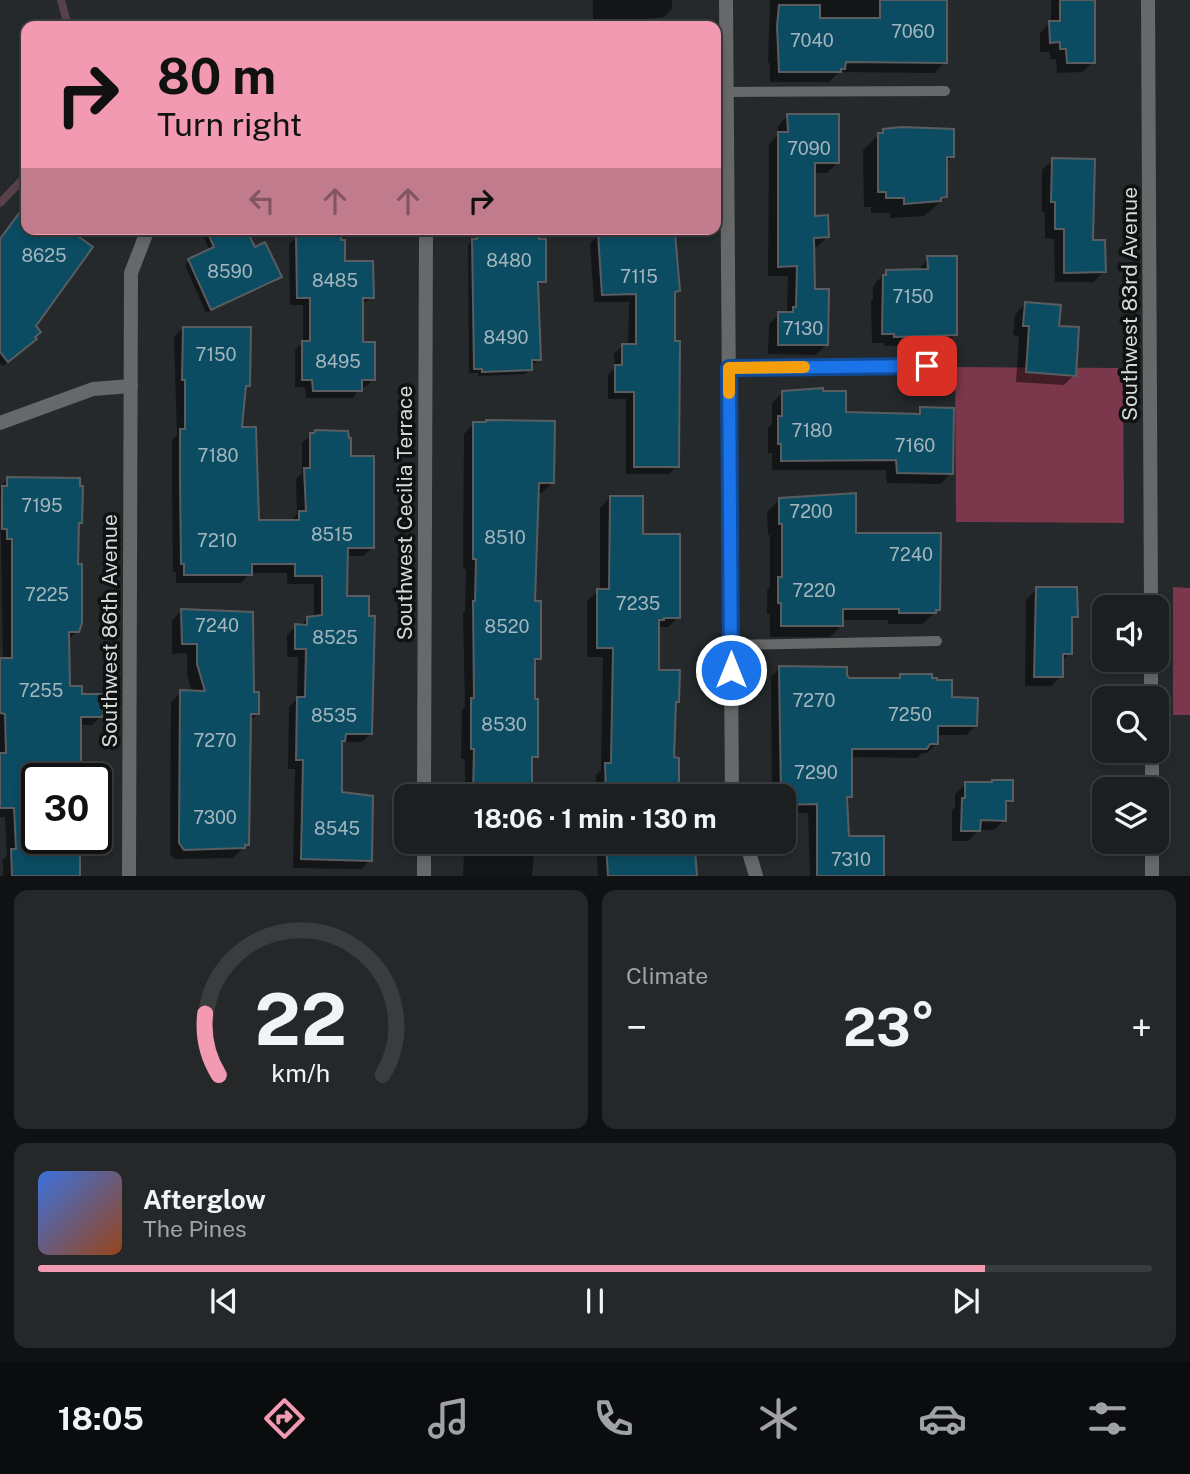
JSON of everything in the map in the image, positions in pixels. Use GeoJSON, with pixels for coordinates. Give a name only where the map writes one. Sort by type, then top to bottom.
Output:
{"type":"FeatureCollection","features":[{"type":"Feature","properties":{"kind":"street"},"geometry":{"type":"LineString","coordinates":[[726,0],[727,92],[722,170],[729,368],[732,784]]}},
{"type":"Feature","properties":{"kind":"street","name":"Southwest 83rd Avenue"},"geometry":{"type":"LineString","coordinates":[[1149,0],[1151,595]]}},
{"type":"Feature","properties":{"kind":"street","name":"Southwest 86th Avenue"},"geometry":{"type":"LineString","coordinates":[[129,876],[131,273],[146,235]]}},
{"type":"Feature","properties":{"kind":"street","name":"Southwest Cecilia Terrace"},"geometry":{"type":"LineString","coordinates":[[424,784],[426,235]]}},
{"type":"Feature","properties":{"kind":"street"},"geometry":{"type":"LineString","coordinates":[[0,423],[93,388],[131,386]]}},
{"type":"Feature","properties":{"kind":"street"},"geometry":{"type":"LineString","coordinates":[[424,854],[424,876]]}},
{"type":"Feature","properties":{"kind":"street"},"geometry":{"type":"LineString","coordinates":[[750,854],[756,876]]}},
{"type":"Feature","properties":{"kind":"street"},"geometry":{"type":"LineString","coordinates":[[1152,854],[1152,876]]}},
{"type":"Feature","properties":{"kind":"lane"},"geometry":{"type":"LineString","coordinates":[[727,92],[945,91]]}},
{"type":"Feature","properties":{"kind":"lane"},"geometry":{"type":"LineString","coordinates":[[729,368],[927,366]]}},
{"type":"Feature","properties":{"kind":"lane"},"geometry":{"type":"LineString","coordinates":[[731,645],[937,641]]}},
{"type":"Feature","properties":{"kind":"shaded area"},"geometry":{"type":"Polygon","coordinates":[[[955,367],[1123,368],[1124,523],[956,522],[955,367]]]}},
{"type":"Feature","properties":{"kind":"shaded area"},"geometry":{"type":"Polygon","coordinates":[[[1173,587],[1190,588],[1190,715],[1173,715],[1173,587]]]}},
{"type":"Feature","properties":{"kind":"building"},"geometry":{"type":"Polygon","coordinates":[[[880,0],[947,0],[947,63],[846,62],[845,69],[841,69],[841,72],[779,72],[779,5],[820,5],[820,18],[880,18],[880,0]]]}},
{"type":"Feature","properties":{"kind":"building"},"geometry":{"type":"Polygon","coordinates":[[[1060,0],[1095,0],[1095,63],[1067,63],[1066,49],[1060,49],[1060,42],[1050,43],[1049,21],[1060,21],[1060,0]]]}},
{"type":"Feature","properties":{"kind":"building"},"geometry":{"type":"Polygon","coordinates":[[[787,114],[839,114],[839,163],[815,163],[815,216],[828,215],[829,237],[814,238],[815,289],[829,289],[828,345],[778,345],[778,312],[793,312],[793,307],[796,307],[797,266],[778,267],[778,132],[788,132],[787,114]]]}},
{"type":"Feature","properties":{"kind":"building"},"geometry":{"type":"Polygon","coordinates":[[[883,129],[954,129],[954,157],[947,157],[947,197],[941,198],[941,201],[904,204],[904,198],[886,198],[886,192],[878,192],[878,133],[883,133],[883,129]]]}},
{"type":"Feature","properties":{"kind":"building"},"geometry":{"type":"Polygon","coordinates":[[[1052,158],[1095,159],[1093,240],[1105,240],[1106,272],[1064,273],[1064,229],[1055,229],[1055,202],[1051,202],[1052,158]]]}},
{"type":"Feature","properties":{"kind":"building"},"geometry":{"type":"Polygon","coordinates":[[[21,211],[21,235],[76,235],[93,247],[36,326],[41,332],[35,337],[37,339],[8,362],[0,352],[0,239],[21,211]]]}},
{"type":"Feature","properties":{"kind":"building"},"geometry":{"type":"Polygon","coordinates":[[[209,235],[249,235],[255,247],[265,242],[282,277],[211,310],[188,259],[214,247],[209,235]]]}},
{"type":"Feature","properties":{"kind":"building"},"geometry":{"type":"Polygon","coordinates":[[[296,235],[341,235],[341,240],[345,240],[345,261],[373,261],[374,298],[363,298],[363,342],[375,342],[375,380],[362,380],[362,391],[313,391],[312,380],[302,380],[302,341],[310,341],[310,298],[297,298],[296,235]]]}},
{"type":"Feature","properties":{"kind":"building"},"geometry":{"type":"Polygon","coordinates":[[[478,235],[539,235],[539,239],[546,239],[546,282],[538,282],[541,360],[532,360],[532,370],[482,372],[482,369],[474,369],[472,239],[477,239],[478,235]]]}},
{"type":"Feature","properties":{"kind":"building"},"geometry":{"type":"Polygon","coordinates":[[[598,235],[675,235],[680,291],[675,292],[675,341],[680,341],[679,467],[634,467],[634,392],[615,392],[615,365],[622,365],[622,344],[636,344],[636,294],[602,295],[598,235]]]}},
{"type":"Feature","properties":{"kind":"building"},"geometry":{"type":"Polygon","coordinates":[[[927,256],[957,256],[957,335],[894,337],[894,334],[882,334],[883,275],[886,275],[886,270],[928,269],[927,256]]]}},
{"type":"Feature","properties":{"kind":"building"},"geometry":{"type":"Polygon","coordinates":[[[1025,302],[1061,305],[1059,326],[1079,327],[1076,376],[1026,372],[1029,326],[1023,326],[1025,302]]]}},
{"type":"Feature","properties":{"kind":"building"},"geometry":{"type":"Polygon","coordinates":[[[183,327],[251,327],[250,386],[246,386],[242,427],[256,427],[259,520],[299,520],[299,511],[306,511],[304,468],[310,468],[310,433],[315,430],[348,431],[351,438],[351,456],[374,456],[374,548],[348,548],[347,596],[369,596],[369,616],[375,616],[372,734],[346,734],[345,741],[342,741],[342,792],[373,796],[372,861],[301,859],[303,760],[296,760],[297,697],[305,697],[306,649],[295,649],[295,624],[307,625],[307,617],[322,615],[322,576],[295,576],[295,564],[252,564],[252,575],[184,575],[184,564],[181,564],[180,480],[180,429],[185,429],[183,327]]]}},
{"type":"Feature","properties":{"kind":"building"},"geometry":{"type":"Polygon","coordinates":[[[823,388],[823,391],[846,391],[846,412],[920,414],[920,407],[954,408],[953,474],[897,473],[896,460],[781,461],[778,416],[782,416],[782,391],[823,388]]]}},
{"type":"Feature","properties":{"kind":"building"},"geometry":{"type":"Polygon","coordinates":[[[555,421],[554,483],[539,483],[535,601],[541,601],[541,659],[535,659],[538,757],[532,757],[532,784],[473,784],[471,698],[474,698],[473,601],[476,559],[473,559],[473,422],[555,421]]]}},
{"type":"Feature","properties":{"kind":"building"},"geometry":{"type":"Polygon","coordinates":[[[7,477],[80,478],[80,486],[83,486],[78,564],[82,564],[82,623],[79,632],[69,632],[70,686],[82,686],[82,694],[103,694],[103,717],[81,717],[81,763],[21,763],[21,854],[80,854],[80,876],[12,876],[11,849],[16,849],[14,808],[0,808],[0,753],[6,753],[5,714],[0,713],[0,658],[12,658],[12,539],[7,539],[7,529],[2,529],[2,486],[7,486],[7,477]]]}},
{"type":"Feature","properties":{"kind":"building"},"geometry":{"type":"Polygon","coordinates":[[[856,493],[856,533],[941,533],[940,610],[936,610],[936,613],[899,613],[899,609],[843,609],[843,626],[781,626],[781,603],[778,603],[778,577],[782,577],[779,498],[856,493]]]}},
{"type":"Feature","properties":{"kind":"building"},"geometry":{"type":"Polygon","coordinates":[[[610,496],[643,496],[643,534],[680,534],[680,618],[659,620],[659,670],[680,670],[674,757],[679,758],[679,784],[606,784],[605,763],[611,763],[613,648],[597,648],[597,589],[609,589],[610,496]]]}},
{"type":"Feature","properties":{"kind":"building"},"geometry":{"type":"Polygon","coordinates":[[[1036,587],[1077,587],[1078,617],[1072,617],[1072,654],[1063,654],[1063,677],[1034,677],[1036,587]]]}},
{"type":"Feature","properties":{"kind":"building"},"geometry":{"type":"Polygon","coordinates":[[[181,609],[253,612],[254,692],[259,692],[259,714],[251,714],[249,845],[245,845],[245,848],[184,850],[179,843],[180,690],[205,691],[197,664],[197,644],[182,644],[181,609]]]}},
{"type":"Feature","properties":{"kind":"building"},"geometry":{"type":"Polygon","coordinates":[[[779,666],[847,667],[849,678],[900,678],[900,674],[932,674],[932,678],[937,680],[952,680],[952,697],[978,698],[977,726],[938,726],[938,744],[930,744],[927,749],[852,749],[852,797],[847,797],[849,836],[884,836],[884,876],[817,876],[817,804],[796,805],[796,784],[781,784],[779,666]]]}},
{"type":"Feature","properties":{"kind":"building"},"geometry":{"type":"Polygon","coordinates":[[[1013,780],[1013,801],[1006,801],[1006,821],[981,820],[980,831],[961,831],[965,782],[1013,780]]]}},
{"type":"Feature","properties":{"kind":"building"},"geometry":{"type":"Polygon","coordinates":[[[607,854],[695,854],[697,876],[608,876],[607,854]]]}},
{"type":"Feature","properties":{"kind":"waterway"},"geometry":{"type":"LineString","coordinates":[[61,0],[67,21]]}},
{"type":"Feature","properties":{"kind":"waterway"},"geometry":{"type":"LineString","coordinates":[[0,203],[21,181]]}},
{"type":"Feature","properties":{"kind":"slow traffic"},"geometry":{"type":"LineString","coordinates":[[729,393],[729,368],[804,367]]}},
{"type":"Feature","properties":{"kind":"route"},"geometry":{"type":"LineString","coordinates":[[731,670],[729,368],[927,366]]}}]}
